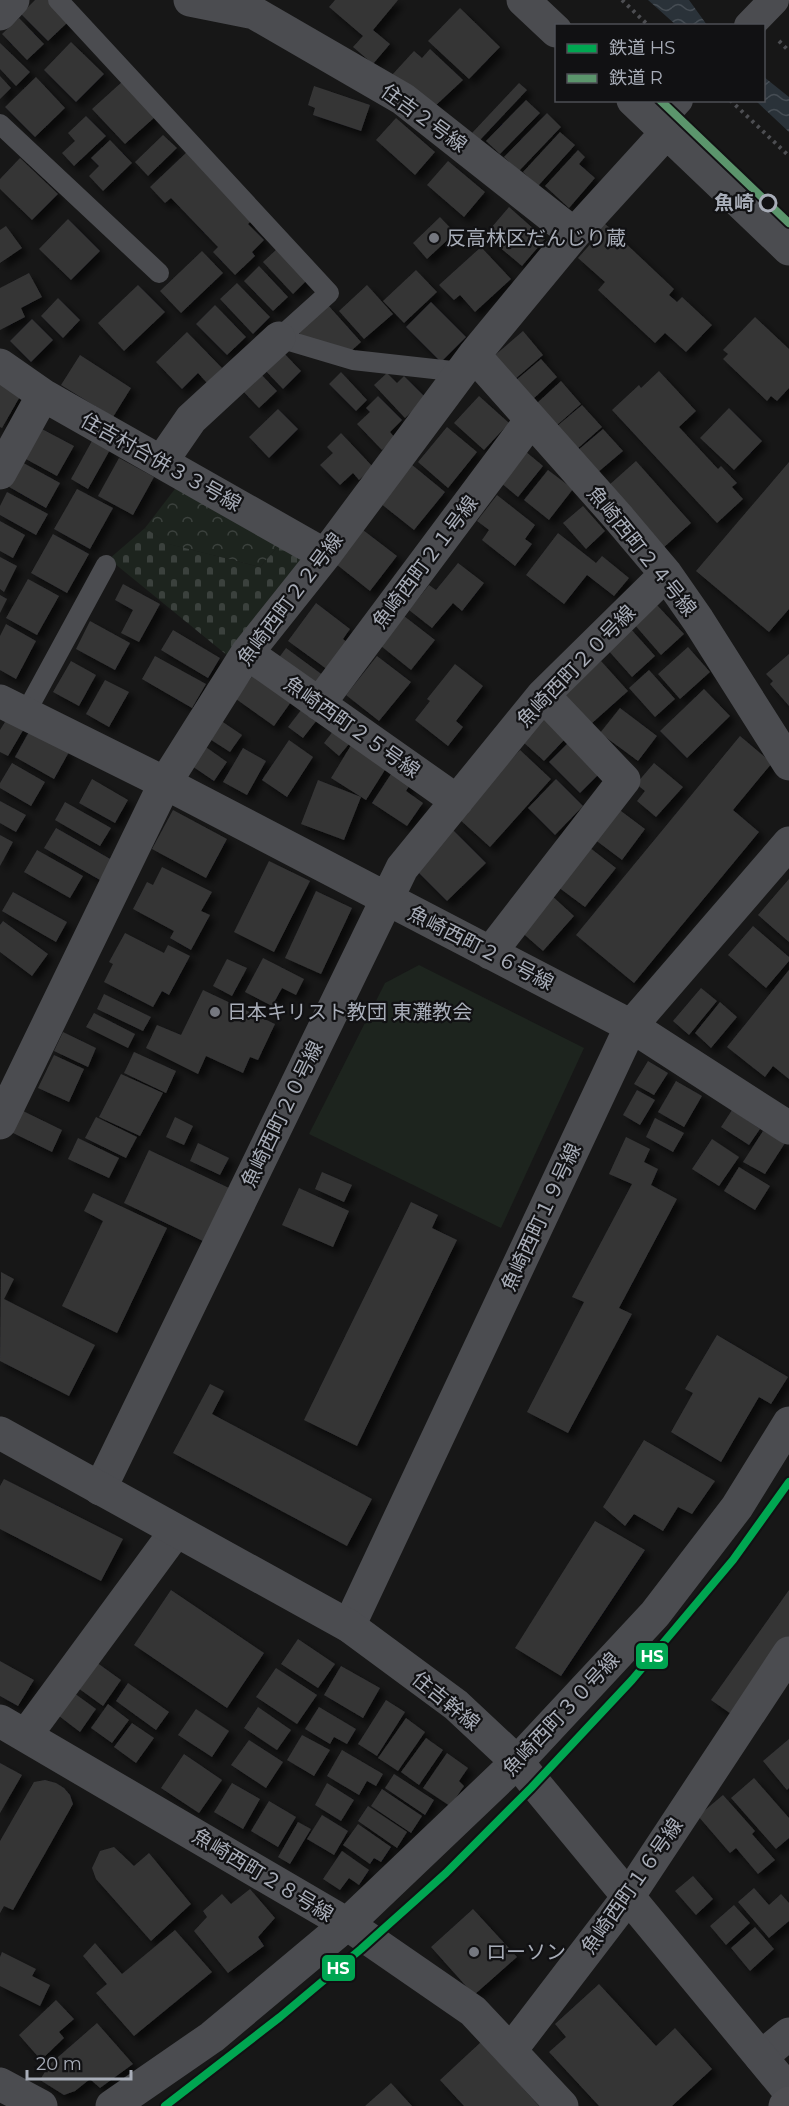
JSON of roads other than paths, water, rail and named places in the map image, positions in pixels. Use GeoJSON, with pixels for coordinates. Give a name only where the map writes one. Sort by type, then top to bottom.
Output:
{"type":"FeatureCollection","features":[{"type":"Feature","properties":{"kind":"highway"},"geometry":{"type":"LineString","coordinates":[[785,2106],[789,2103]]}},
{"type":"Feature","properties":{"kind":"street"},"geometry":{"type":"LineString","coordinates":[[0,14],[13,0]]}},
{"type":"Feature","properties":{"kind":"street","name":"住吉２号線"},"geometry":{"type":"LineString","coordinates":[[190,0],[241,6],[403,99],[574,234]]}},
{"type":"Feature","properties":{"kind":"street"},"geometry":{"type":"LineString","coordinates":[[523,0],[555,30]]}},
{"type":"Feature","properties":{"kind":"street"},"geometry":{"type":"LineString","coordinates":[[751,24],[774,0]]}},
{"type":"Feature","properties":{"kind":"street"},"geometry":{"type":"LineString","coordinates":[[637,102],[667,119],[696,159],[733,219],[789,270]]}},
{"type":"Feature","properties":{"kind":"street","name":"魚崎西町２２号線"},"geometry":{"type":"LineString","coordinates":[[0,1123],[165,783],[247,653],[325,555],[467,364],[667,119]]}},
{"type":"Feature","properties":{"kind":"street"},"geometry":{"type":"LineString","coordinates":[[696,159],[789,249]]}},
{"type":"Feature","properties":{"kind":"street"},"geometry":{"type":"LineString","coordinates":[[162,461],[191,419],[279,338]]}},
{"type":"Feature","properties":{"kind":"street","name":"魚崎西町２４号線"},"geometry":{"type":"LineString","coordinates":[[467,364],[531,420],[666,574],[698,620],[789,764]]}},
{"type":"Feature","properties":{"kind":"street","name":"住吉村合併３３号線"},"geometry":{"type":"LineString","coordinates":[[0,365],[43,395],[325,555]]}},
{"type":"Feature","properties":{"kind":"street"},"geometry":{"type":"LineString","coordinates":[[0,473],[43,395]]}},
{"type":"Feature","properties":{"kind":"street","name":"魚崎西町２１号線"},"geometry":{"type":"LineString","coordinates":[[319,704],[531,420]]}},
{"type":"Feature","properties":{"kind":"street","name":"魚崎西町２０号線"},"geometry":{"type":"LineString","coordinates":[[100,1489],[402,868],[543,695],[666,574]]}},
{"type":"Feature","properties":{"kind":"street","name":"魚崎西町２５号線"},"geometry":{"type":"LineString","coordinates":[[247,653],[457,801]]}},
{"type":"Feature","properties":{"kind":"street"},"geometry":{"type":"LineString","coordinates":[[490,953],[624,780],[543,695]]}},
{"type":"Feature","properties":{"kind":"street","name":"魚崎西町２６号線"},"geometry":{"type":"LineString","coordinates":[[12,708],[165,783],[631,1026],[789,1128]]}},
{"type":"Feature","properties":{"kind":"street","name":"魚崎西町１９号線"},"geometry":{"type":"LineString","coordinates":[[348,1626],[631,1026],[789,843]]}},
{"type":"Feature","properties":{"kind":"street","name":"魚崎西町３０号線"},"geometry":{"type":"LineString","coordinates":[[112,2106],[212,2037],[347,1924],[517,1762],[655,1614],[737,1507],[789,1423]]}},
{"type":"Feature","properties":{"kind":"street","name":"住吉幹線"},"geometry":{"type":"LineString","coordinates":[[0,1432],[348,1626],[456,1706],[517,1762],[789,2091]]}},
{"type":"Feature","properties":{"kind":"street"},"geometry":{"type":"LineString","coordinates":[[13,1728],[176,1531]]}},
{"type":"Feature","properties":{"kind":"street","name":"魚崎西町１６号線"},"geometry":{"type":"LineString","coordinates":[[511,2050],[628,1897],[789,1653]]}},
{"type":"Feature","properties":{"kind":"street","name":"魚崎西町２８号線"},"geometry":{"type":"LineString","coordinates":[[13,1728],[347,1924],[472,2011],[511,2050]]}},
{"type":"Feature","properties":{"kind":"street"},"geometry":{"type":"LineString","coordinates":[[761,2057],[789,2034]]}},
{"type":"Feature","properties":{"kind":"street"},"geometry":{"type":"LineString","coordinates":[[511,2050],[562,2106]]}},
{"type":"Feature","properties":{"kind":"street"},"geometry":{"type":"LineString","coordinates":[[0,2084],[41,2106]]}},
{"type":"Feature","properties":{"kind":"lane"},"geometry":{"type":"LineString","coordinates":[[58,0],[328,293],[279,338]]}},
{"type":"Feature","properties":{"kind":"lane"},"geometry":{"type":"LineString","coordinates":[[0,124],[159,273]]}},
{"type":"Feature","properties":{"kind":"lane"},"geometry":{"type":"LineString","coordinates":[[279,338],[353,360],[467,364]]}},
{"type":"Feature","properties":{"kind":"lane"},"geometry":{"type":"LineString","coordinates":[[12,708],[106,565]]}},
{"type":"Feature","properties":{"kind":"water"},"geometry":{"type":"Polygon","coordinates":[[[648,0],[689,0],[706,24],[675,24],[648,0]]]}},
{"type":"Feature","properties":{"kind":"water"},"geometry":{"type":"Polygon","coordinates":[[[765,78],[789,97],[789,132],[757,102],[765,102],[765,78]]]}},
{"type":"Feature","properties":{"kind":"rail line","name":"R"},"geometry":{"type":"LineString","coordinates":[[662,102],[789,223]]}},
{"type":"Feature","properties":{"kind":"rail line","name":"HS"},"geometry":{"type":"LineString","coordinates":[[165,2106],[280,2017],[446,1873],[531,1788],[632,1680],[733,1560],[789,1482]]}},
{"type":"Feature","properties":{"kind":"place","name":"魚崎"},"geometry":{"type":"Point","coordinates":[768,203]}},
{"type":"Feature","properties":{"kind":"place","name":"反高林区だんじり蔵"},"geometry":{"type":"Point","coordinates":[434,238]}},
{"type":"Feature","properties":{"kind":"place","name":"日本キリスト教団 東灘教会"},"geometry":{"type":"Point","coordinates":[215,1012]}},
{"type":"Feature","properties":{"kind":"place","name":"ローソン"},"geometry":{"type":"Point","coordinates":[474,1952]}}]}
